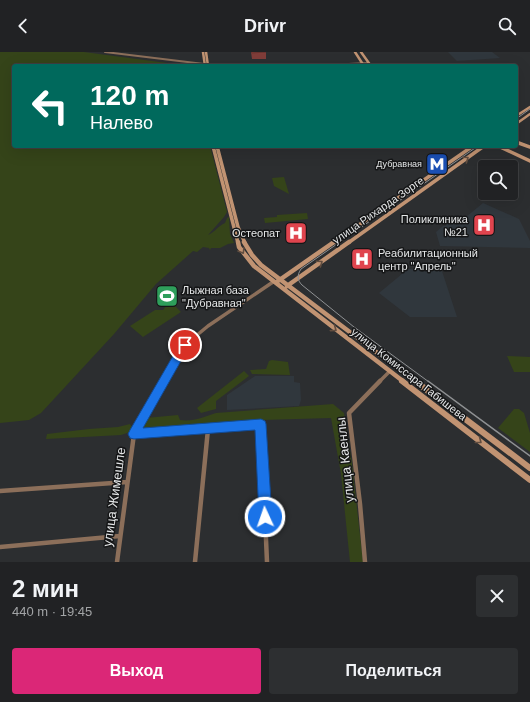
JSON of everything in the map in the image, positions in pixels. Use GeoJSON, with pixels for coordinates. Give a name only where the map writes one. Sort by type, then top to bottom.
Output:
{"type":"FeatureCollection","features":[{"type":"Feature","properties":{"kind":"street"},"geometry":{"type":"LineString","coordinates":[[105,52],[196,64]]}},
{"type":"Feature","properties":{"kind":"street"},"geometry":{"type":"LineString","coordinates":[[355,52],[363,64],[368,63],[361,52]]}},
{"type":"Feature","properties":{"kind":"street"},"geometry":{"type":"LineString","coordinates":[[204,64],[205,53]]}},
{"type":"Feature","properties":{"kind":"street"},"geometry":{"type":"LineString","coordinates":[[205,53],[208,64]]}},
{"type":"Feature","properties":{"kind":"street"},"geometry":{"type":"LineString","coordinates":[[518,115],[530,107]]}},
{"type":"Feature","properties":{"kind":"street"},"geometry":{"type":"LineString","coordinates":[[518,123],[530,114]]}},
{"type":"Feature","properties":{"kind":"street"},"geometry":{"type":"LineString","coordinates":[[518,143],[530,147]]}},
{"type":"Feature","properties":{"kind":"street","name":"улица Комиссара Габишева"},"geometry":{"type":"LineString","coordinates":[[214,148],[239,247],[254,266],[530,480]]}},
{"type":"Feature","properties":{"kind":"street","name":"улица Комиссара Габишева"},"geometry":{"type":"LineString","coordinates":[[218,148],[238,228],[244,242],[261,266],[530,468]]}},
{"type":"Feature","properties":{"kind":"street","name":"улица Рихарда Зорге"},"geometry":{"type":"LineString","coordinates":[[274,282],[280,280],[470,148]]}},
{"type":"Feature","properties":{"kind":"street","name":"улица Рихарда Зорге"},"geometry":{"type":"LineString","coordinates":[[282,289],[481,148]]}},
{"type":"Feature","properties":{"kind":"street"},"geometry":{"type":"LineString","coordinates":[[502,148],[530,161]]}},
{"type":"Feature","properties":{"kind":"street"},"geometry":{"type":"LineString","coordinates":[[134,434],[185,345],[208,326],[274,282]]}},
{"type":"Feature","properties":{"kind":"street","name":"улица Каенлы"},"geometry":{"type":"LineString","coordinates":[[365,562],[360,504],[348,413],[389,372]]}},
{"type":"Feature","properties":{"kind":"street"},"geometry":{"type":"LineString","coordinates":[[134,434],[261,424],[267,562]]}},
{"type":"Feature","properties":{"kind":"street"},"geometry":{"type":"LineString","coordinates":[[195,562],[208,429]]}},
{"type":"Feature","properties":{"kind":"street","name":"улица Жимешле"},"geometry":{"type":"LineString","coordinates":[[117,562],[134,434]]}},
{"type":"Feature","properties":{"kind":"street"},"geometry":{"type":"LineString","coordinates":[[0,491],[127,482]]}},
{"type":"Feature","properties":{"kind":"street"},"geometry":{"type":"LineString","coordinates":[[0,547],[120,536]]}},
{"type":"Feature","properties":{"kind":"shaded area"},"geometry":{"type":"Polygon","coordinates":[[[448,52],[492,52],[500,58],[457,61],[448,52]]]}},
{"type":"Feature","properties":{"kind":"shaded area","name":"Поликлиника №21"},"geometry":{"type":"Polygon","coordinates":[[[483,203],[519,219],[530,241],[530,248],[440,246],[436,232],[456,217],[466,217],[483,203]]]}},
{"type":"Feature","properties":{"kind":"shaded area"},"geometry":{"type":"Polygon","coordinates":[[[441,268],[457,317],[410,317],[379,293],[408,269],[441,268]]]}},
{"type":"Feature","properties":{"kind":"shaded area"},"geometry":{"type":"Polygon","coordinates":[[[255,376],[294,376],[294,382],[300,383],[301,400],[299,406],[227,410],[227,395],[255,376]]]}},
{"type":"Feature","properties":{"kind":"green space"},"geometry":{"type":"Polygon","coordinates":[[[0,52],[84,52],[175,64],[12,64],[12,148],[211,148],[227,212],[208,235],[225,223],[229,217],[230,234],[234,243],[220,248],[211,248],[210,250],[209,248],[203,247],[197,252],[193,251],[156,284],[114,334],[41,413],[29,420],[0,423],[0,52]]]}},
{"type":"Feature","properties":{"kind":"green space"},"geometry":{"type":"Polygon","coordinates":[[[284,177],[289,194],[274,186],[272,178],[284,177]]]}},
{"type":"Feature","properties":{"kind":"green space"},"geometry":{"type":"Polygon","coordinates":[[[307,213],[308,219],[265,223],[264,218],[277,217],[277,215],[307,213]]]}},
{"type":"Feature","properties":{"kind":"green space"},"geometry":{"type":"Polygon","coordinates":[[[170,301],[181,312],[143,337],[130,326],[155,310],[163,310],[170,301]]]}},
{"type":"Feature","properties":{"kind":"green space"},"geometry":{"type":"Polygon","coordinates":[[[507,356],[530,357],[530,372],[514,372],[507,356]]]}},
{"type":"Feature","properties":{"kind":"green space"},"geometry":{"type":"Polygon","coordinates":[[[269,361],[288,362],[290,375],[252,374],[250,370],[266,369],[269,361]]]}},
{"type":"Feature","properties":{"kind":"green space"},"geometry":{"type":"Polygon","coordinates":[[[244,371],[249,376],[216,401],[216,409],[201,413],[197,408],[244,371]]]}},
{"type":"Feature","properties":{"kind":"green space"},"geometry":{"type":"Polygon","coordinates":[[[333,404],[344,413],[352,464],[363,562],[350,562],[341,474],[331,418],[262,420],[143,430],[142,425],[146,418],[178,415],[180,420],[189,420],[198,419],[216,413],[333,404]]]}},
{"type":"Feature","properties":{"kind":"green space"},"geometry":{"type":"Polygon","coordinates":[[[514,409],[519,409],[524,413],[530,433],[530,452],[498,428],[514,409]]]}},
{"type":"Feature","properties":{"kind":"green space"},"geometry":{"type":"Polygon","coordinates":[[[130,424],[132,427],[130,432],[121,435],[46,439],[47,434],[118,427],[130,424]]]}},
{"type":"Feature","properties":{"kind":"tram line"},"geometry":{"type":"LineString","coordinates":[[518,118],[530,109]]}},
{"type":"Feature","properties":{"kind":"tram line"},"geometry":{"type":"LineString","coordinates":[[429,382],[354,327],[302,285],[298,279],[298,275],[301,269],[475,148]]}},
{"type":"Feature","properties":{"kind":"tram line"},"geometry":{"type":"LineString","coordinates":[[428,381],[530,456]]}},
{"type":"Feature","properties":{"kind":"place","name":"Дубравная"},"geometry":{"type":"Point","coordinates":[437,164]}},
{"type":"Feature","properties":{"kind":"place","name":"Поликлиника №21"},"geometry":{"type":"Point","coordinates":[484,225]}},
{"type":"Feature","properties":{"kind":"place","name":"Остеопат"},"geometry":{"type":"Point","coordinates":[296,233]}},
{"type":"Feature","properties":{"kind":"place","name":"Реабилитационный центр \"Апрель\""},"geometry":{"type":"Point","coordinates":[362,259]}},
{"type":"Feature","properties":{"kind":"place","name":"Лыжная база \"Дубравная\""},"geometry":{"type":"Point","coordinates":[167,296]}},
{"type":"Feature","properties":{"kind":"route"},"geometry":{"type":"LineString","coordinates":[[185,345],[134,434],[261,424],[265,517]]}}]}
